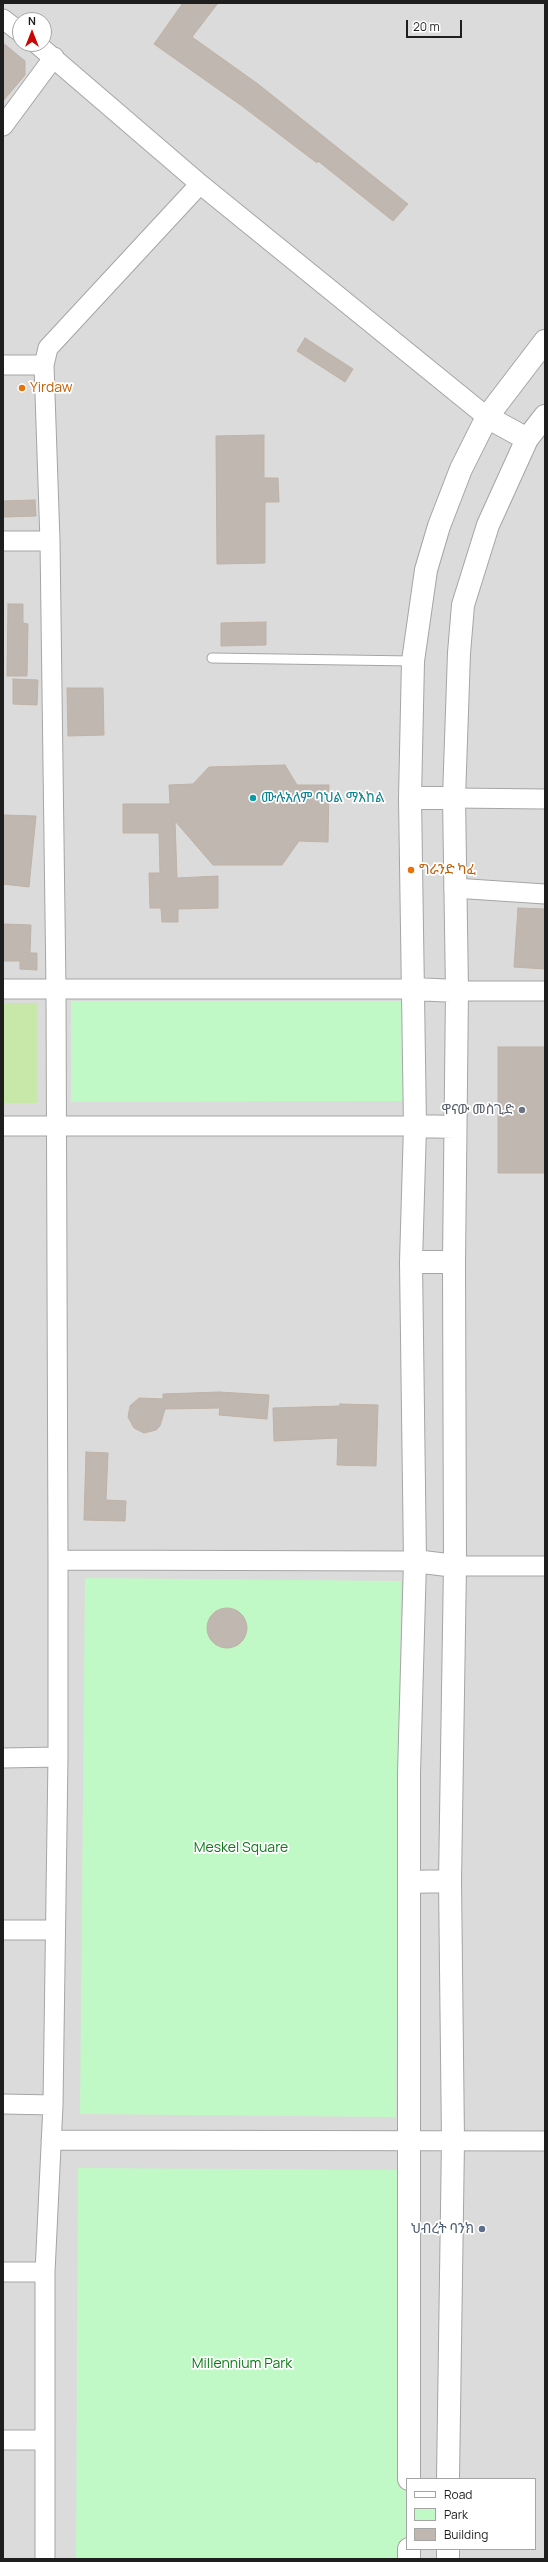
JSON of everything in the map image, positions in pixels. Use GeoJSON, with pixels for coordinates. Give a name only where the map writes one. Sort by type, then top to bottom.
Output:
{"type":"FeatureCollection","features":[{"type":"Feature","properties":{"kind":"street"},"geometry":{"type":"LineString","coordinates":[[3,19],[12,26]]}},
{"type":"Feature","properties":{"kind":"street"},"geometry":{"type":"LineString","coordinates":[[47,52],[200,184],[487,417],[527,439]]}},
{"type":"Feature","properties":{"kind":"street"},"geometry":{"type":"LineString","coordinates":[[3,126],[54,57]]}},
{"type":"Feature","properties":{"kind":"street"},"geometry":{"type":"LineString","coordinates":[[45,2559],[43,2440],[45,2272],[53,2105],[58,1757],[58,1560],[56,989],[50,541],[44,365],[48,348],[200,184]]}},
{"type":"Feature","properties":{"kind":"street"},"geometry":{"type":"LineString","coordinates":[[410,2478],[409,1773],[415,1561],[411,1262],[415,1126],[410,798],[413,661],[426,570],[439,526],[462,469],[487,417],[545,341]]}},
{"type":"Feature","properties":{"kind":"street"},"geometry":{"type":"LineString","coordinates":[[3,365],[44,365]]}},
{"type":"Feature","properties":{"kind":"street"},"geometry":{"type":"LineString","coordinates":[[448,2478],[453,2141],[450,1881],[455,1566],[454,1127],[457,991],[454,888],[454,798],[459,653],[463,605],[488,525],[527,439],[545,416]]}},
{"type":"Feature","properties":{"kind":"street"},"geometry":{"type":"LineString","coordinates":[[3,541],[50,541]]}},
{"type":"Feature","properties":{"kind":"street"},"geometry":{"type":"LineString","coordinates":[[410,798],[545,799]]}},
{"type":"Feature","properties":{"kind":"street"},"geometry":{"type":"LineString","coordinates":[[454,888],[545,894]]}},
{"type":"Feature","properties":{"kind":"street"},"geometry":{"type":"LineString","coordinates":[[3,989],[413,989],[545,992]]}},
{"type":"Feature","properties":{"kind":"street"},"geometry":{"type":"LineString","coordinates":[[3,1126],[454,1127]]}},
{"type":"Feature","properties":{"kind":"street"},"geometry":{"type":"LineString","coordinates":[[411,1262],[454,1262]]}},
{"type":"Feature","properties":{"kind":"street"},"geometry":{"type":"LineString","coordinates":[[58,1560],[415,1561],[455,1566],[545,1566]]}},
{"type":"Feature","properties":{"kind":"street"},"geometry":{"type":"LineString","coordinates":[[3,1758],[58,1757]]}},
{"type":"Feature","properties":{"kind":"street"},"geometry":{"type":"LineString","coordinates":[[409,1882],[450,1881]]}},
{"type":"Feature","properties":{"kind":"street"},"geometry":{"type":"LineString","coordinates":[[3,1930],[55,1930]]}},
{"type":"Feature","properties":{"kind":"street"},"geometry":{"type":"LineString","coordinates":[[3,2104],[53,2105]]}},
{"type":"Feature","properties":{"kind":"street"},"geometry":{"type":"LineString","coordinates":[[51,2140],[545,2141]]}},
{"type":"Feature","properties":{"kind":"street"},"geometry":{"type":"LineString","coordinates":[[3,2272],[45,2272]]}},
{"type":"Feature","properties":{"kind":"street"},"geometry":{"type":"LineString","coordinates":[[3,2440],[43,2440]]}},
{"type":"Feature","properties":{"kind":"lane"},"geometry":{"type":"LineString","coordinates":[[212,658],[413,661]]}},
{"type":"Feature","properties":{"kind":"shaded area"},"geometry":{"type":"Polygon","coordinates":[[[3,3],[545,3],[545,2559],[3,2559],[3,3]]]}},
{"type":"Feature","properties":{"kind":"green space"},"geometry":{"type":"Polygon","coordinates":[[[71,1001],[411,1001],[411,1101],[71,1102],[71,1001]]]}},
{"type":"Feature","properties":{"kind":"green space"},"geometry":{"type":"Polygon","coordinates":[[[3,1003],[37,1003],[37,1103],[3,1103],[3,1003]]]}},
{"type":"Feature","properties":{"kind":"green space","name":"Meskel Square"},"geometry":{"type":"Polygon","coordinates":[[[85,1578],[401,1581],[396,2117],[80,2114],[85,1578]]]}},
{"type":"Feature","properties":{"kind":"green space","name":"Millennium Park"},"geometry":{"type":"Polygon","coordinates":[[[78,2168],[409,2170],[406,2559],[76,2559],[78,2168]]]}},
{"type":"Feature","properties":{"kind":"building"},"geometry":{"type":"Polygon","coordinates":[[[183,3],[218,3],[192,37],[258,84],[408,204],[393,221],[318,161],[317,163],[242,106],[154,44],[183,3]]]}},
{"type":"Feature","properties":{"kind":"building"},"geometry":{"type":"Polygon","coordinates":[[[3,43],[12,52],[25,61],[25,75],[3,101],[3,43]]]}},
{"type":"Feature","properties":{"kind":"building"},"geometry":{"type":"Polygon","coordinates":[[[305,338],[353,369],[345,382],[297,351],[305,338]]]}},
{"type":"Feature","properties":{"kind":"building"},"geometry":{"type":"Polygon","coordinates":[[[264,435],[264,478],[278,478],[279,502],[265,502],[265,563],[217,564],[216,436],[264,435]]]}},
{"type":"Feature","properties":{"kind":"building"},"geometry":{"type":"Polygon","coordinates":[[[35,500],[36,516],[3,517],[3,501],[35,500]]]}},
{"type":"Feature","properties":{"kind":"building"},"geometry":{"type":"Polygon","coordinates":[[[8,604],[23,604],[23,623],[28,624],[27,676],[7,676],[8,604]]]}},
{"type":"Feature","properties":{"kind":"building"},"geometry":{"type":"Polygon","coordinates":[[[266,622],[266,645],[221,646],[221,623],[266,622]]]}},
{"type":"Feature","properties":{"kind":"building"},"geometry":{"type":"Polygon","coordinates":[[[13,679],[38,680],[37,705],[13,704],[13,679]]]}},
{"type":"Feature","properties":{"kind":"building"},"geometry":{"type":"Polygon","coordinates":[[[67,688],[103,688],[104,735],[68,736],[67,688]]]}},
{"type":"Feature","properties":{"kind":"building"},"geometry":{"type":"Polygon","coordinates":[[[285,765],[297,785],[329,785],[328,842],[299,841],[282,865],[213,865],[175,821],[177,878],[218,876],[218,908],[178,909],[178,922],[162,922],[161,908],[150,908],[149,873],[160,873],[159,833],[123,833],[123,804],[170,804],[169,785],[193,784],[209,767],[285,765]]]}},
{"type":"Feature","properties":{"kind":"building"},"geometry":{"type":"Polygon","coordinates":[[[3,815],[36,816],[29,887],[3,884],[3,815]]]}},
{"type":"Feature","properties":{"kind":"building"},"geometry":{"type":"Polygon","coordinates":[[[518,908],[545,909],[545,969],[514,967],[518,908]]]}},
{"type":"Feature","properties":{"kind":"building"},"geometry":{"type":"Polygon","coordinates":[[[3,924],[31,925],[30,953],[37,953],[37,970],[20,969],[20,961],[3,961],[3,924]]]}},
{"type":"Feature","properties":{"kind":"building","name":"ዋናው መስጊድ"},"geometry":{"type":"Polygon","coordinates":[[[498,1047],[545,1047],[545,1173],[498,1173],[498,1047]]]}},
{"type":"Feature","properties":{"kind":"building"},"geometry":{"type":"Polygon","coordinates":[[[219,1392],[269,1395],[267,1419],[219,1415],[220,1408],[165,1409],[160,1426],[156,1430],[144,1433],[134,1428],[128,1417],[130,1406],[139,1398],[163,1399],[163,1394],[219,1392]]]}},
{"type":"Feature","properties":{"kind":"building"},"geometry":{"type":"Polygon","coordinates":[[[340,1404],[378,1405],[376,1466],[337,1465],[338,1438],[274,1441],[273,1408],[340,1406],[340,1404]]]}},
{"type":"Feature","properties":{"kind":"building"},"geometry":{"type":"Polygon","coordinates":[[[86,1452],[108,1453],[106,1500],[126,1501],[125,1521],[84,1520],[86,1452]]]}},
{"type":"Feature","properties":{"kind":"building"},"geometry":{"type":"Polygon","coordinates":[[[227,1608],[235,1610],[241,1614],[245,1620],[247,1628],[245,1636],[241,1642],[235,1646],[227,1648],[219,1646],[213,1642],[209,1636],[207,1628],[209,1620],[213,1614],[219,1610],[227,1608]]]}},
{"type":"Feature","properties":{"kind":"place","name":"Yirdaw"},"geometry":{"type":"Point","coordinates":[22,388]}},
{"type":"Feature","properties":{"kind":"place","name":"ሙሉአለም ባህል ማእከል"},"geometry":{"type":"Point","coordinates":[253,798]}},
{"type":"Feature","properties":{"kind":"place","name":"ግራንድ ካፈ"},"geometry":{"type":"Point","coordinates":[411,870]}},
{"type":"Feature","properties":{"kind":"place","name":"ዋናው መስጊድ"},"geometry":{"type":"Point","coordinates":[522,1110]}},
{"type":"Feature","properties":{"kind":"place","name":"ህብረት ባንክ"},"geometry":{"type":"Point","coordinates":[482,2229]}}]}
